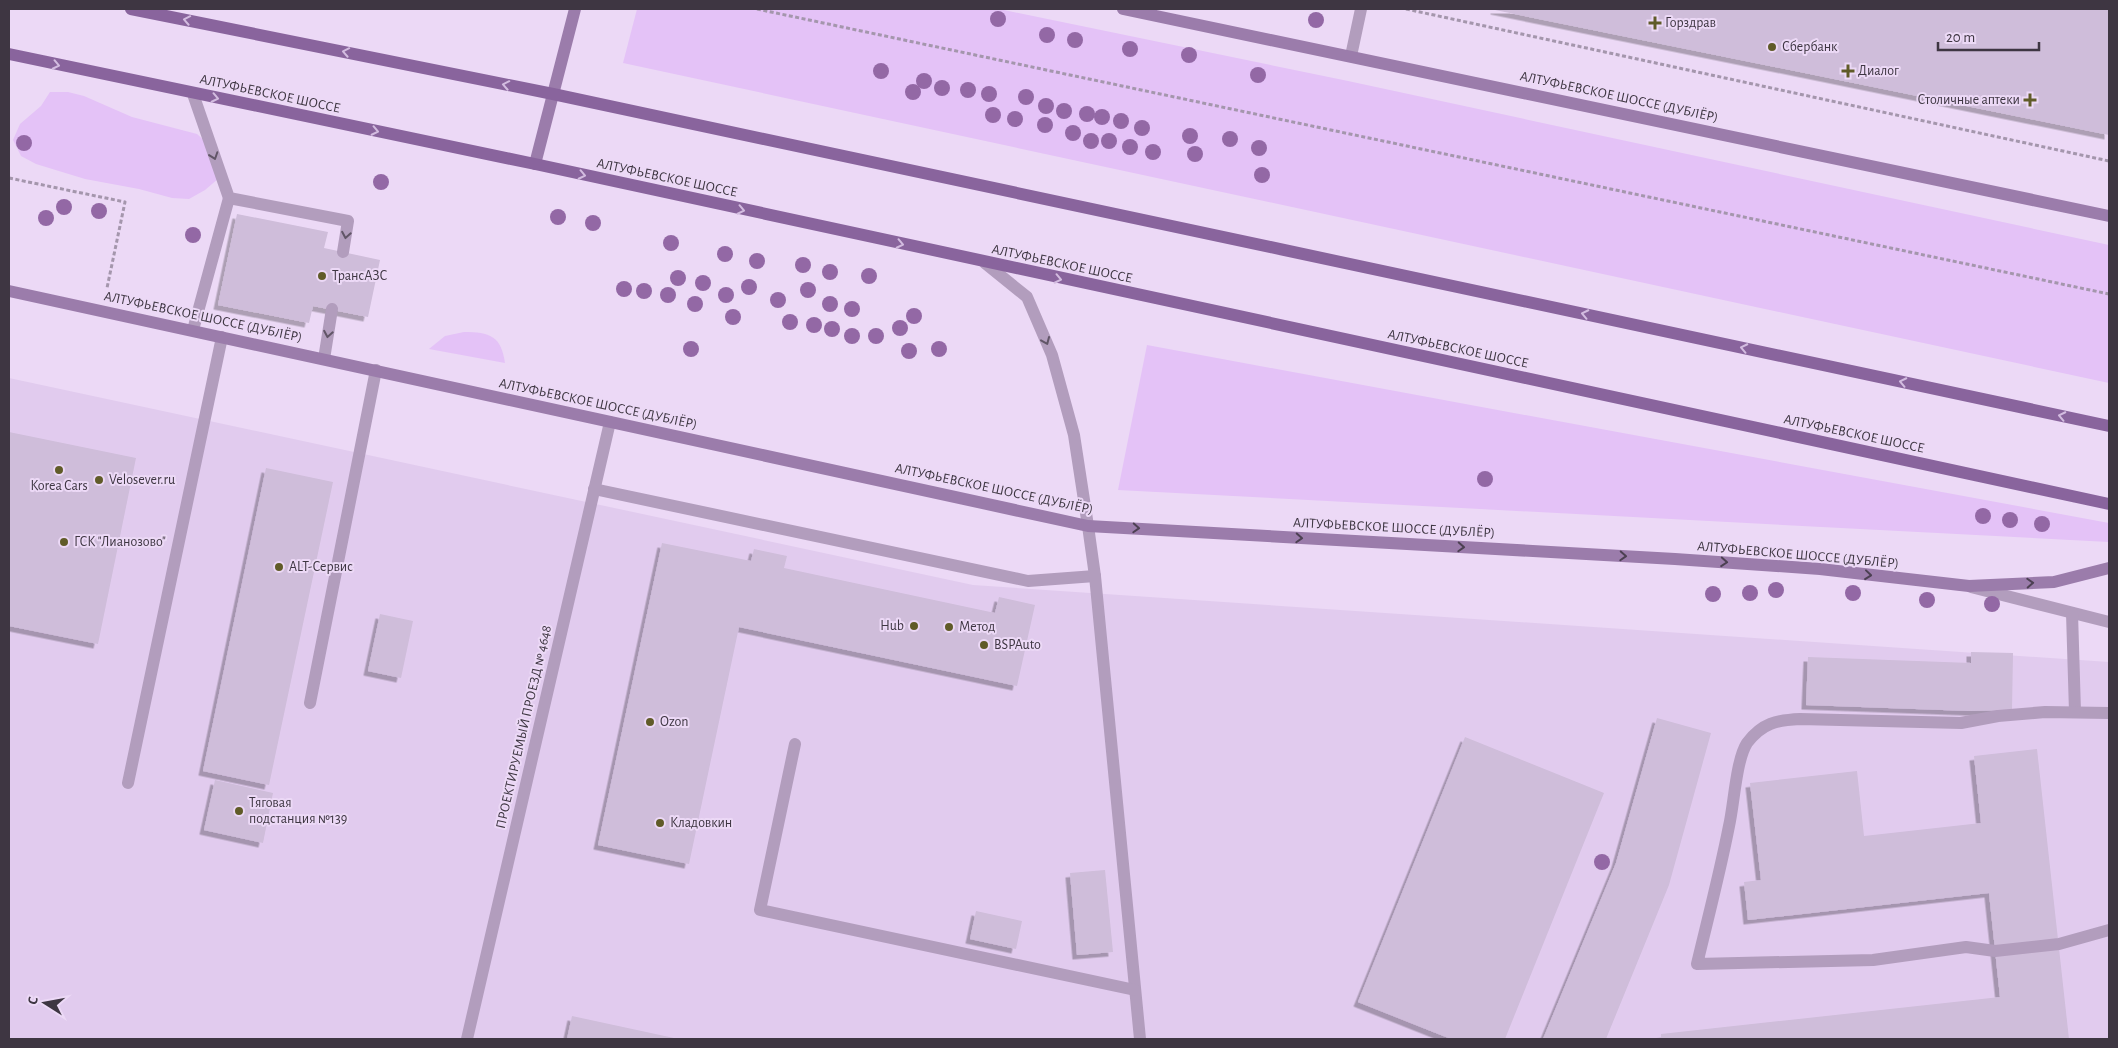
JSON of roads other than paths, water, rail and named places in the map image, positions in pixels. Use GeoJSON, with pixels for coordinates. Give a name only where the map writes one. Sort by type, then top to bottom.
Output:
{"type":"FeatureCollection","features":[{"type":"Feature","properties":{"kind":"main road"},"geometry":{"type":"LineString","coordinates":[[131,9],[553,94],[2109,426]]}},
{"type":"Feature","properties":{"kind":"main road","name":"АЛТУФЬЕВСКОЕ ШОССЕ"},"geometry":{"type":"LineString","coordinates":[[9,54],[534,164],[985,263],[2109,504]]}},
{"type":"Feature","properties":{"kind":"street"},"geometry":{"type":"LineString","coordinates":[[534,164],[575,9]]}},
{"type":"Feature","properties":{"kind":"street","name":"АЛТУФЬЕВСКОЕ ШОССЕ (ДУБЛЁР)"},"geometry":{"type":"LineString","coordinates":[[1123,9],[2109,216]]}},
{"type":"Feature","properties":{"kind":"street"},"geometry":{"type":"LineString","coordinates":[[1351,56],[1361,9]]}},
{"type":"Feature","properties":{"kind":"street"},"geometry":{"type":"LineString","coordinates":[[193,94],[229,198],[193,330]]}},
{"type":"Feature","properties":{"kind":"street"},"geometry":{"type":"LineString","coordinates":[[229,198],[348,221],[343,252]]}},
{"type":"Feature","properties":{"kind":"street"},"geometry":{"type":"LineString","coordinates":[[985,263],[1026,297],[1052,355],[1074,435],[1095,576],[1140,1039]]}},
{"type":"Feature","properties":{"kind":"street","name":"АЛТУФЬЕВСКОЕ ШОССЕ (ДУБЛЁР)"},"geometry":{"type":"LineString","coordinates":[[9,291],[1088,526],[1685,560],[1820,570],[1969,586],[2054,582],[2109,568]]}},
{"type":"Feature","properties":{"kind":"street"},"geometry":{"type":"LineString","coordinates":[[324,359],[332,310]]}},
{"type":"Feature","properties":{"kind":"street"},"geometry":{"type":"LineString","coordinates":[[128,784],[222,337]]}},
{"type":"Feature","properties":{"kind":"street"},"geometry":{"type":"LineString","coordinates":[[310,703],[376,370]]}},
{"type":"Feature","properties":{"kind":"street","name":"ПРОЕКТИРУЕМЫЙ ПРОЕЗД № 4648"},"geometry":{"type":"LineString","coordinates":[[467,1039],[610,422]]}},
{"type":"Feature","properties":{"kind":"street"},"geometry":{"type":"LineString","coordinates":[[594,489],[1028,581],[1095,576]]}},
{"type":"Feature","properties":{"kind":"street"},"geometry":{"type":"LineString","coordinates":[[1969,586],[2109,622]]}},
{"type":"Feature","properties":{"kind":"street"},"geometry":{"type":"LineString","coordinates":[[2072,613],[2075,712]]}},
{"type":"Feature","properties":{"kind":"street"},"geometry":{"type":"LineString","coordinates":[[2109,713],[2046,712],[1998,716],[1961,723],[1775,720],[1762,728],[1746,744],[1697,964],[1873,960],[1966,947],[1995,951],[2059,944],[2109,930]]}},
{"type":"Feature","properties":{"kind":"street"},"geometry":{"type":"LineString","coordinates":[[795,744],[760,910],[1135,990]]}},
{"type":"Feature","properties":{"kind":"place","name":"Горздрав"},"geometry":{"type":"Point","coordinates":[1655,23]}},
{"type":"Feature","properties":{"kind":"place","name":"Сбербанк"},"geometry":{"type":"Point","coordinates":[1772,47]}},
{"type":"Feature","properties":{"kind":"place","name":"Диалог"},"geometry":{"type":"Point","coordinates":[1848,71]}},
{"type":"Feature","properties":{"kind":"place","name":"Столичные аптеки"},"geometry":{"type":"Point","coordinates":[2030,100]}},
{"type":"Feature","properties":{"kind":"place","name":"ТрансАЗС"},"geometry":{"type":"Point","coordinates":[322,276]}},
{"type":"Feature","properties":{"kind":"place","name":"Korea Cars"},"geometry":{"type":"Point","coordinates":[59,470]}},
{"type":"Feature","properties":{"kind":"place","name":"Velosever.ru"},"geometry":{"type":"Point","coordinates":[99,480]}},
{"type":"Feature","properties":{"kind":"place","name":"ГСК \"Лианозово\""},"geometry":{"type":"Point","coordinates":[64,542]}},
{"type":"Feature","properties":{"kind":"place","name":"ALT-Сервис"},"geometry":{"type":"Point","coordinates":[279,567]}},
{"type":"Feature","properties":{"kind":"place","name":"Hub"},"geometry":{"type":"Point","coordinates":[914,626]}},
{"type":"Feature","properties":{"kind":"place","name":"Метод"},"geometry":{"type":"Point","coordinates":[949,627]}},
{"type":"Feature","properties":{"kind":"place","name":"BSPAuto"},"geometry":{"type":"Point","coordinates":[984,645]}},
{"type":"Feature","properties":{"kind":"place","name":"Ozon"},"geometry":{"type":"Point","coordinates":[650,722]}},
{"type":"Feature","properties":{"kind":"place","name":"Тяговая подстанция №139"},"geometry":{"type":"Point","coordinates":[239,811]}},
{"type":"Feature","properties":{"kind":"place","name":"Кладовкин"},"geometry":{"type":"Point","coordinates":[660,823]}}]}
